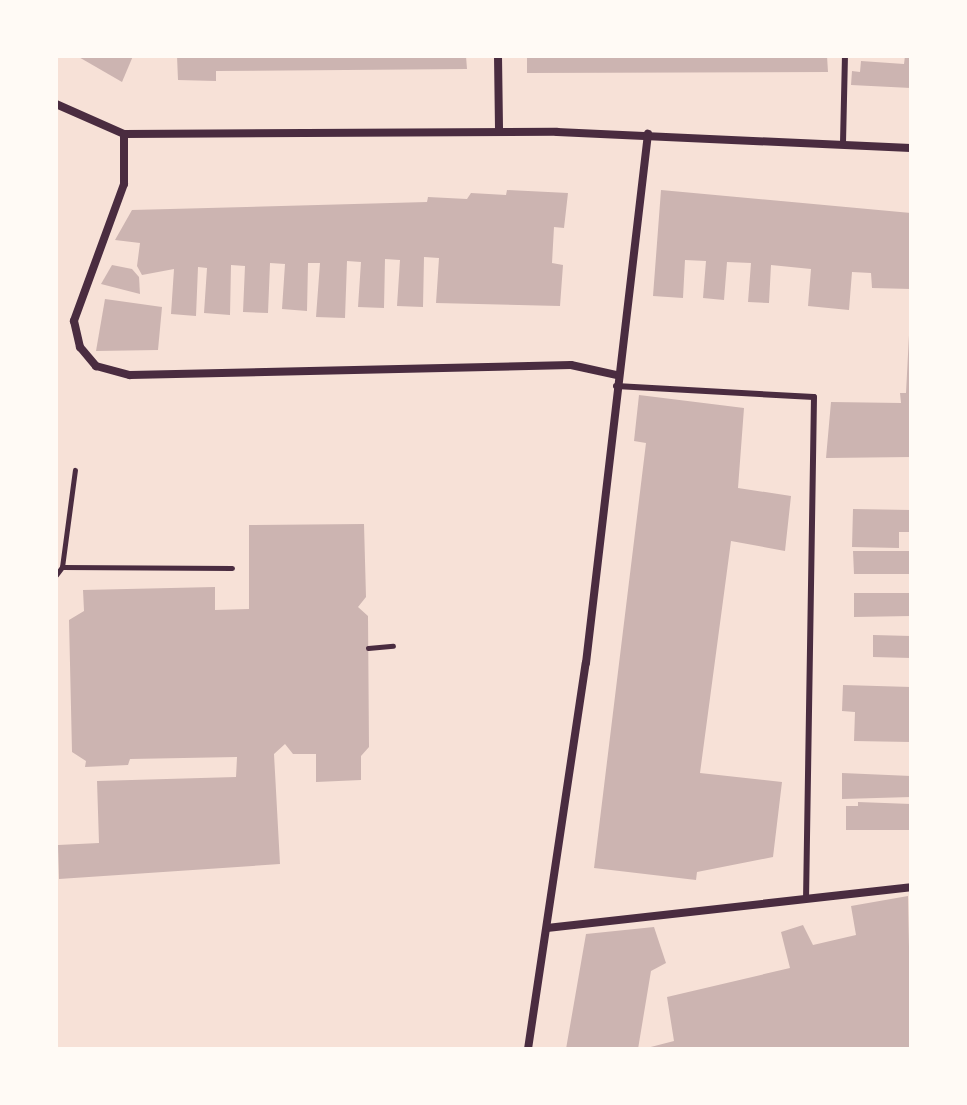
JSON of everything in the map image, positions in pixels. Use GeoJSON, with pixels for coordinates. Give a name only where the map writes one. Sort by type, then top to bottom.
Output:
{"type":"FeatureCollection","features":[{"type":"Feature","properties":{"kind":"street"},"geometry":{"type":"LineString","coordinates":[[498,56],[499,132]]}},
{"type":"Feature","properties":{"kind":"street"},"geometry":{"type":"LineString","coordinates":[[56,104],[124,134],[648,134],[911,148]]}},
{"type":"Feature","properties":{"kind":"street"},"geometry":{"type":"LineString","coordinates":[[124,134],[124,184],[74,321],[80,347],[96,366],[130,375],[571,365],[616,375]]}},
{"type":"Feature","properties":{"kind":"street"},"geometry":{"type":"LineString","coordinates":[[528,1049],[586,663],[616,375],[648,134]]}},
{"type":"Feature","properties":{"kind":"street"},"geometry":{"type":"LineString","coordinates":[[547,928],[911,887]]}},
{"type":"Feature","properties":{"kind":"lane"},"geometry":{"type":"LineString","coordinates":[[843,143],[845,56]]}},
{"type":"Feature","properties":{"kind":"lane"},"geometry":{"type":"LineString","coordinates":[[616,386],[814,397],[806,898]]}},
{"type":"Feature","properties":{"kind":"path"},"geometry":{"type":"LineString","coordinates":[[56,575],[62,567],[75,470]]}},
{"type":"Feature","properties":{"kind":"path"},"geometry":{"type":"LineString","coordinates":[[62,567],[232,568]]}},
{"type":"Feature","properties":{"kind":"path"},"geometry":{"type":"LineString","coordinates":[[368,648],[393,646]]}},
{"type":"Feature","properties":{"kind":"building"},"geometry":{"type":"Polygon","coordinates":[[[77,56],[133,56],[122,82],[77,56]]]}},
{"type":"Feature","properties":{"kind":"building"},"geometry":{"type":"Polygon","coordinates":[[[177,56],[466,56],[467,69],[216,71],[216,81],[178,80],[177,56]]]}},
{"type":"Feature","properties":{"kind":"building"},"geometry":{"type":"Polygon","coordinates":[[[527,56],[827,56],[828,72],[527,73],[527,56]]]}},
{"type":"Feature","properties":{"kind":"building"},"geometry":{"type":"Polygon","coordinates":[[[905,56],[911,56],[911,88],[851,85],[852,71],[860,72],[861,61],[904,64],[905,56]]]}},
{"type":"Feature","properties":{"kind":"building"},"geometry":{"type":"Polygon","coordinates":[[[507,190],[568,193],[564,228],[554,227],[552,263],[563,265],[560,306],[436,303],[439,258],[424,257],[423,307],[397,306],[400,260],[385,259],[384,308],[358,307],[361,262],[347,261],[345,318],[316,317],[320,263],[308,263],[307,311],[282,309],[285,264],[270,263],[268,313],[243,312],[245,266],[231,265],[230,315],[204,313],[207,268],[198,267],[196,316],[171,314],[174,269],[142,275],[137,266],[140,243],[115,240],[132,210],[427,202],[428,197],[467,199],[471,193],[506,195],[507,190]]]}},
{"type":"Feature","properties":{"kind":"building"},"geometry":{"type":"Polygon","coordinates":[[[661,190],[911,213],[911,289],[872,288],[871,273],[852,272],[849,310],[808,306],[811,269],[771,265],[769,303],[748,302],[751,263],[727,262],[724,300],[703,298],[706,261],[685,260],[683,298],[653,296],[661,190]]]}},
{"type":"Feature","properties":{"kind":"building"},"geometry":{"type":"Polygon","coordinates":[[[112,265],[132,269],[139,277],[140,294],[101,284],[112,265]]]}},
{"type":"Feature","properties":{"kind":"building"},"geometry":{"type":"Polygon","coordinates":[[[105,299],[162,307],[158,350],[96,351],[105,299]]]}},
{"type":"Feature","properties":{"kind":"building"},"geometry":{"type":"Polygon","coordinates":[[[909,335],[911,457],[826,458],[831,402],[901,403],[900,393],[906,393],[909,335]]]}},
{"type":"Feature","properties":{"kind":"building"},"geometry":{"type":"Polygon","coordinates":[[[639,395],[744,408],[738,488],[791,496],[785,551],[731,541],[700,773],[782,782],[773,857],[697,872],[696,880],[594,868],[646,443],[634,441],[639,395]]]}},
{"type":"Feature","properties":{"kind":"building"},"geometry":{"type":"Polygon","coordinates":[[[853,509],[911,510],[911,532],[899,532],[899,548],[852,547],[853,509]]]}},
{"type":"Feature","properties":{"kind":"building"},"geometry":{"type":"Polygon","coordinates":[[[364,524],[366,597],[358,607],[368,616],[369,747],[361,756],[361,780],[316,782],[316,754],[293,754],[285,744],[274,754],[280,864],[59,879],[58,845],[99,843],[97,781],[236,777],[237,757],[130,759],[128,765],[85,767],[86,761],[72,752],[69,620],[84,611],[83,590],[215,587],[215,610],[249,609],[249,525],[364,524]]]}},
{"type":"Feature","properties":{"kind":"building"},"geometry":{"type":"Polygon","coordinates":[[[853,551],[911,551],[911,574],[854,574],[853,551]]]}},
{"type":"Feature","properties":{"kind":"building"},"geometry":{"type":"Polygon","coordinates":[[[854,593],[911,593],[911,616],[854,617],[854,593]]]}},
{"type":"Feature","properties":{"kind":"building"},"geometry":{"type":"Polygon","coordinates":[[[873,635],[911,636],[911,658],[873,657],[873,635]]]}},
{"type":"Feature","properties":{"kind":"building"},"geometry":{"type":"Polygon","coordinates":[[[843,685],[911,687],[911,742],[854,741],[855,712],[842,711],[843,685]]]}},
{"type":"Feature","properties":{"kind":"building"},"geometry":{"type":"Polygon","coordinates":[[[842,773],[911,776],[911,797],[842,799],[842,773]]]}},
{"type":"Feature","properties":{"kind":"building"},"geometry":{"type":"Polygon","coordinates":[[[858,802],[911,804],[911,830],[846,830],[846,806],[858,806],[858,802]]]}},
{"type":"Feature","properties":{"kind":"building"},"geometry":{"type":"Polygon","coordinates":[[[908,896],[911,1049],[643,1049],[674,1041],[667,997],[790,968],[781,932],[803,925],[813,945],[856,935],[851,906],[908,896]]]}},
{"type":"Feature","properties":{"kind":"building"},"geometry":{"type":"Polygon","coordinates":[[[654,927],[666,963],[651,971],[638,1049],[566,1049],[586,934],[654,927]]]}}]}
